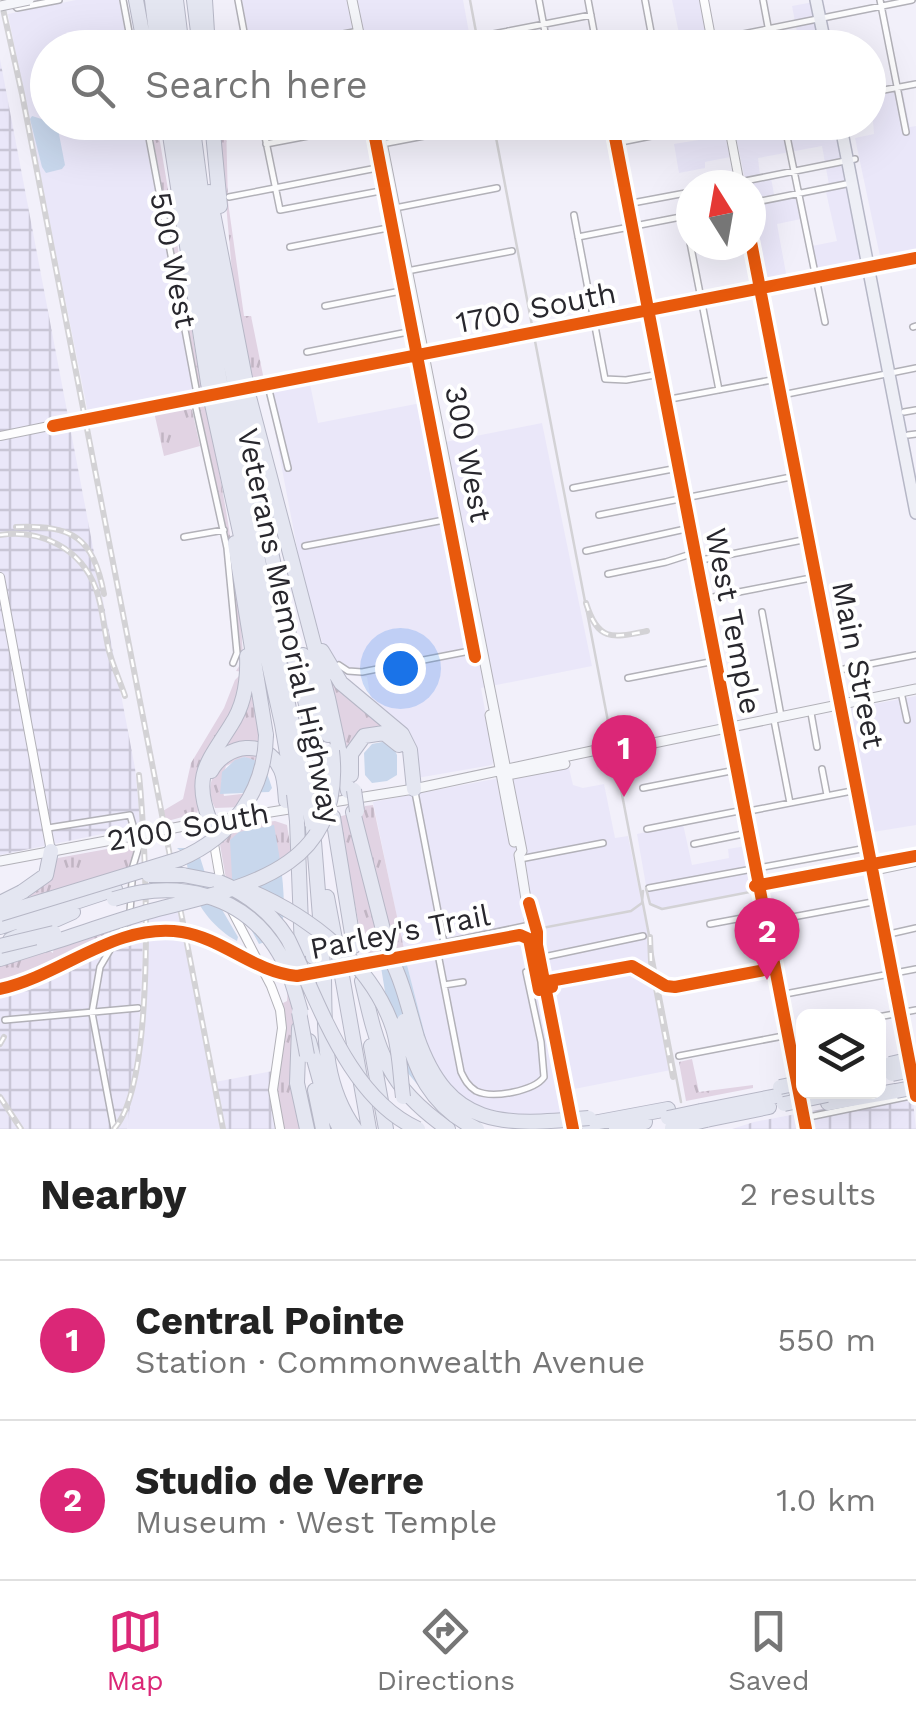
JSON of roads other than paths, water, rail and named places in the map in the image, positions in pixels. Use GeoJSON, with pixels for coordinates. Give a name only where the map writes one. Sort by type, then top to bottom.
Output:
{"type":"FeatureCollection","features":[{"type":"Feature","properties":{"kind":"highway"},"geometry":{"type":"LineString","coordinates":[[136,0],[141,30]]}},
{"type":"Feature","properties":{"kind":"highway"},"geometry":{"type":"LineString","coordinates":[[152,0],[156,30]]}},
{"type":"Feature","properties":{"kind":"highway"},"geometry":{"type":"LineString","coordinates":[[165,0],[169,30]]}},
{"type":"Feature","properties":{"kind":"highway"},"geometry":{"type":"LineString","coordinates":[[176,0],[180,30]]}},
{"type":"Feature","properties":{"kind":"highway"},"geometry":{"type":"LineString","coordinates":[[194,0],[198,30]]}},
{"type":"Feature","properties":{"kind":"highway"},"geometry":{"type":"LineString","coordinates":[[205,0],[207,30]]}},
{"type":"Feature","properties":{"kind":"highway"},"geometry":{"type":"LineString","coordinates":[[163,140],[227,381]]}},
{"type":"Feature","properties":{"kind":"highway"},"geometry":{"type":"LineString","coordinates":[[170,140],[178,207]]}},
{"type":"Feature","properties":{"kind":"highway","name":"Veterans Memorial Highway"},"geometry":{"type":"LineString","coordinates":[[182,140],[197,256],[227,381]]}},
{"type":"Feature","properties":{"kind":"highway","name":"Veterans Memorial Highway"},"geometry":{"type":"LineString","coordinates":[[195,140],[227,381],[219,400],[295,795],[319,952],[342,976],[364,1127]]}},
{"type":"Feature","properties":{"kind":"highway"},"geometry":{"type":"LineString","coordinates":[[197,140],[227,280]]}},
{"type":"Feature","properties":{"kind":"highway"},"geometry":{"type":"LineString","coordinates":[[210,821],[202,787],[203,770],[232,725],[246,690],[247,648],[219,400],[227,381],[227,280],[213,140]]}},
{"type":"Feature","properties":{"kind":"highway","name":"Veterans Memorial Highway"},"geometry":{"type":"LineString","coordinates":[[219,400],[267,496],[292,649],[333,817],[386,1129]]}},
{"type":"Feature","properties":{"kind":"highway"},"geometry":{"type":"LineString","coordinates":[[267,496],[327,664],[341,683],[402,734],[410,750],[414,789]]}},
{"type":"Feature","properties":{"kind":"highway"},"geometry":{"type":"LineString","coordinates":[[0,959],[257,882],[300,854],[327,812],[333,776],[332,748],[267,496]]}},
{"type":"Feature","properties":{"kind":"highway"},"geometry":{"type":"LineString","coordinates":[[0,914],[180,859],[226,830],[249,802],[261,772],[266,735],[237,555]]}},
{"type":"Feature","properties":{"kind":"highway"},"geometry":{"type":"LineString","coordinates":[[302,597],[410,1050],[418,1073],[439,1103],[477,1129]]}},
{"type":"Feature","properties":{"kind":"highway"},"geometry":{"type":"LineString","coordinates":[[351,791],[352,750],[360,738],[374,732],[386,734],[396,742],[414,789]]}},
{"type":"Feature","properties":{"kind":"highway"},"geometry":{"type":"LineString","coordinates":[[210,821],[208,776],[218,758],[234,749],[252,748],[273,759],[295,795],[319,952],[308,983],[297,1072],[307,1129]]}},
{"type":"Feature","properties":{"kind":"highway"},"geometry":{"type":"LineString","coordinates":[[299,824],[302,912],[319,952],[308,983],[310,1054],[322,1129]]}},
{"type":"Feature","properties":{"kind":"highway"},"geometry":{"type":"LineString","coordinates":[[0,902],[46,876],[51,851]]}},
{"type":"Feature","properties":{"kind":"highway"},"geometry":{"type":"LineString","coordinates":[[0,930],[151,878],[182,875],[245,889],[280,906],[323,935],[375,992],[398,1048],[406,1129]]}},
{"type":"Feature","properties":{"kind":"highway"},"geometry":{"type":"LineString","coordinates":[[213,880],[245,895],[273,919],[288,939],[361,1084],[390,1113],[418,1129]]}},
{"type":"Feature","properties":{"kind":"highway"},"geometry":{"type":"LineString","coordinates":[[0,902],[170,888],[194,891],[225,902],[251,919],[284,962],[308,983],[339,1104],[364,1127]]}},
{"type":"Feature","properties":{"kind":"highway"},"geometry":{"type":"LineString","coordinates":[[0,945],[114,890]]}},
{"type":"Feature","properties":{"kind":"highway"},"geometry":{"type":"LineString","coordinates":[[0,945],[181,904]]}},
{"type":"Feature","properties":{"kind":"highway"},"geometry":{"type":"LineString","coordinates":[[0,930],[82,908]]}},
{"type":"Feature","properties":{"kind":"highway"},"geometry":{"type":"LineString","coordinates":[[390,957],[398,1004],[403,1097]]}},
{"type":"Feature","properties":{"kind":"highway"},"geometry":{"type":"LineString","coordinates":[[390,957],[426,1063],[454,1101],[470,1112],[504,1124],[592,1123]]}},
{"type":"Feature","properties":{"kind":"highway"},"geometry":{"type":"LineString","coordinates":[[361,977],[374,1035],[386,1066],[414,1102],[448,1129]]}},
{"type":"Feature","properties":{"kind":"highway"},"geometry":{"type":"LineString","coordinates":[[310,1054],[340,1129]]}},
{"type":"Feature","properties":{"kind":"highway"},"geometry":{"type":"LineString","coordinates":[[886,1073],[914,1059]]}},
{"type":"Feature","properties":{"kind":"highway"},"geometry":{"type":"LineString","coordinates":[[886,1073],[916,1078]]}},
{"type":"Feature","properties":{"kind":"highway"},"geometry":{"type":"LineString","coordinates":[[886,1073],[916,1087]]}},
{"type":"Feature","properties":{"kind":"highway"},"geometry":{"type":"LineString","coordinates":[[783,1098],[796,1084]]}},
{"type":"Feature","properties":{"kind":"highway"},"geometry":{"type":"LineString","coordinates":[[674,1123],[702,1112],[740,1114],[796,1094]]}},
{"type":"Feature","properties":{"kind":"highway"},"geometry":{"type":"LineString","coordinates":[[553,1129],[644,1118],[674,1123],[702,1112],[796,1098]]}},
{"type":"Feature","properties":{"kind":"highway"},"geometry":{"type":"LineString","coordinates":[[616,1129],[644,1118]]}},
{"type":"Feature","properties":{"kind":"main road"},"geometry":{"type":"LineString","coordinates":[[0,6],[29,0]]}},
{"type":"Feature","properties":{"kind":"main road"},"geometry":{"type":"LineString","coordinates":[[355,0],[359,30]]}},
{"type":"Feature","properties":{"kind":"main road"},"geometry":{"type":"LineString","coordinates":[[355,0],[361,30]]}},
{"type":"Feature","properties":{"kind":"main road"},"geometry":{"type":"LineString","coordinates":[[820,0],[826,30]]}},
{"type":"Feature","properties":{"kind":"main road","name":"300 West"},"geometry":{"type":"LineString","coordinates":[[381,140],[573,1129]]}},
{"type":"Feature","properties":{"kind":"main road"},"geometry":{"type":"LineString","coordinates":[[847,140],[916,514]]}},
{"type":"Feature","properties":{"kind":"main road"},"geometry":{"type":"LineString","coordinates":[[851,160],[852,183],[872,266]]}},
{"type":"Feature","properties":{"kind":"main road"},"geometry":{"type":"LineString","coordinates":[[892,372],[910,411],[916,476]]}},
{"type":"Feature","properties":{"kind":"main road","name":"2100 South"},"geometry":{"type":"LineString","coordinates":[[0,861],[210,821],[502,773],[916,689]]}},
{"type":"Feature","properties":{"kind":"main road","name":"300 West"},"geometry":{"type":"LineString","coordinates":[[529,903],[530,925],[537,945]]}},
{"type":"Feature","properties":{"kind":"street"},"geometry":{"type":"LineString","coordinates":[[12,0],[16,8],[58,0]]}},
{"type":"Feature","properties":{"kind":"street"},"geometry":{"type":"LineString","coordinates":[[122,0],[128,30]]}},
{"type":"Feature","properties":{"kind":"street"},"geometry":{"type":"LineString","coordinates":[[238,0],[244,30]]}},
{"type":"Feature","properties":{"kind":"street"},"geometry":{"type":"LineString","coordinates":[[539,0],[545,30]]}},
{"type":"Feature","properties":{"kind":"street"},"geometry":{"type":"LineString","coordinates":[[588,0],[594,30]]}},
{"type":"Feature","properties":{"kind":"street"},"geometry":{"type":"LineString","coordinates":[[645,0],[651,30]]}},
{"type":"Feature","properties":{"kind":"street"},"geometry":{"type":"LineString","coordinates":[[704,0],[710,30]]}},
{"type":"Feature","properties":{"kind":"street"},"geometry":{"type":"LineString","coordinates":[[762,0],[768,29]]}},
{"type":"Feature","properties":{"kind":"street"},"geometry":{"type":"LineString","coordinates":[[764,30],[881,3],[912,0]]}},
{"type":"Feature","properties":{"kind":"street"},"geometry":{"type":"LineString","coordinates":[[881,3],[906,132]]}},
{"type":"Feature","properties":{"kind":"street"},"geometry":{"type":"LineString","coordinates":[[517,30],[591,15]]}},
{"type":"Feature","properties":{"kind":"street"},"geometry":{"type":"LineString","coordinates":[[886,89],[916,84]]}},
{"type":"Feature","properties":{"kind":"street","name":"500 West"},"geometry":{"type":"LineString","coordinates":[[151,140],[219,400],[224,530],[238,653],[233,663]]}},
{"type":"Feature","properties":{"kind":"street"},"geometry":{"type":"LineString","coordinates":[[265,140],[280,210],[391,190]]}},
{"type":"Feature","properties":{"kind":"street"},"geometry":{"type":"LineString","coordinates":[[266,144],[286,140]]}},
{"type":"Feature","properties":{"kind":"street"},"geometry":{"type":"LineString","coordinates":[[382,144],[403,140]]}},
{"type":"Feature","properties":{"kind":"street","name":"West Temple"},"geometry":{"type":"LineString","coordinates":[[615,140],[755,869],[796,1061]]}},
{"type":"Feature","properties":{"kind":"street"},"geometry":{"type":"LineString","coordinates":[[616,144],[635,140]]}},
{"type":"Feature","properties":{"kind":"street"},"geometry":{"type":"LineString","coordinates":[[729,140],[737,170]]}},
{"type":"Feature","properties":{"kind":"street"},"geometry":{"type":"LineString","coordinates":[[787,140],[825,322]]}},
{"type":"Feature","properties":{"kind":"street"},"geometry":{"type":"LineString","coordinates":[[766,178],[851,160]]}},
{"type":"Feature","properties":{"kind":"street"},"geometry":{"type":"LineString","coordinates":[[229,198],[387,166]]}},
{"type":"Feature","properties":{"kind":"street"},"geometry":{"type":"LineString","coordinates":[[766,201],[852,183]]}},
{"type":"Feature","properties":{"kind":"street"},"geometry":{"type":"LineString","coordinates":[[395,208],[497,188]]}},
{"type":"Feature","properties":{"kind":"street"},"geometry":{"type":"LineString","coordinates":[[627,204],[676,195]]}},
{"type":"Feature","properties":{"kind":"street"},"geometry":{"type":"LineString","coordinates":[[574,215],[605,379],[660,374]]}},
{"type":"Feature","properties":{"kind":"street"},"geometry":{"type":"LineString","coordinates":[[578,237],[676,218]]}},
{"type":"Feature","properties":{"kind":"street"},"geometry":{"type":"LineString","coordinates":[[290,247],[398,226]]}},
{"type":"Feature","properties":{"kind":"street"},"geometry":{"type":"LineString","coordinates":[[407,272],[512,251]]}},
{"type":"Feature","properties":{"kind":"street","name":"1700 South"},"geometry":{"type":"LineString","coordinates":[[0,436],[219,400],[268,386],[916,258]]}},
{"type":"Feature","properties":{"kind":"street"},"geometry":{"type":"LineString","coordinates":[[695,260],[719,390]]}},
{"type":"Feature","properties":{"kind":"street","name":"Main Street"},"geometry":{"type":"LineString","coordinates":[[754,260],[884,934],[900,1014],[914,1059],[916,1096]]}},
{"type":"Feature","properties":{"kind":"street"},"geometry":{"type":"LineString","coordinates":[[324,306],[411,289]]}},
{"type":"Feature","properties":{"kind":"street"},"geometry":{"type":"LineString","coordinates":[[307,352],[418,330]]}},
{"type":"Feature","properties":{"kind":"street"},"geometry":{"type":"LineString","coordinates":[[780,395],[916,368]]}},
{"type":"Feature","properties":{"kind":"street"},"geometry":{"type":"LineString","coordinates":[[666,400],[777,378]]}},
{"type":"Feature","properties":{"kind":"street"},"geometry":{"type":"LineString","coordinates":[[268,386],[288,468]]}},
{"type":"Feature","properties":{"kind":"street"},"geometry":{"type":"LineString","coordinates":[[573,488],[678,468]]}},
{"type":"Feature","properties":{"kind":"street"},"geometry":{"type":"LineString","coordinates":[[599,515],[796,476]]}},
{"type":"Feature","properties":{"kind":"street"},"geometry":{"type":"LineString","coordinates":[[305,546],[455,518]]}},
{"type":"Feature","properties":{"kind":"street"},"geometry":{"type":"LineString","coordinates":[[586,551],[690,528]]}},
{"type":"Feature","properties":{"kind":"street"},"geometry":{"type":"LineString","coordinates":[[184,538],[224,530]]}},
{"type":"Feature","properties":{"kind":"street"},"geometry":{"type":"LineString","coordinates":[[696,561],[808,539]]}},
{"type":"Feature","properties":{"kind":"street"},"geometry":{"type":"LineString","coordinates":[[608,574],[668,562],[694,552]]}},
{"type":"Feature","properties":{"kind":"street"},"geometry":{"type":"LineString","coordinates":[[703,599],[816,577]]}},
{"type":"Feature","properties":{"kind":"street"},"geometry":{"type":"LineString","coordinates":[[0,578],[4,617],[51,851]]}},
{"type":"Feature","properties":{"kind":"street"},"geometry":{"type":"LineString","coordinates":[[762,612],[790,803]]}},
{"type":"Feature","properties":{"kind":"street"},"geometry":{"type":"LineString","coordinates":[[339,665],[348,671],[362,672],[480,649]]}},
{"type":"Feature","properties":{"kind":"street"},"geometry":{"type":"LineString","coordinates":[[834,672],[916,655]]}},
{"type":"Feature","properties":{"kind":"street"},"geometry":{"type":"LineString","coordinates":[[628,678],[715,661]]}},
{"type":"Feature","properties":{"kind":"street"},"geometry":{"type":"LineString","coordinates":[[902,692],[907,720]]}},
{"type":"Feature","properties":{"kind":"street"},"geometry":{"type":"LineString","coordinates":[[810,710],[817,747]]}},
{"type":"Feature","properties":{"kind":"street"},"geometry":{"type":"LineString","coordinates":[[822,769],[827,796]]}},
{"type":"Feature","properties":{"kind":"street"},"geometry":{"type":"LineString","coordinates":[[643,788],[736,770]]}},
{"type":"Feature","properties":{"kind":"street"},"geometry":{"type":"LineString","coordinates":[[414,789],[444,943],[530,925]]}},
{"type":"Feature","properties":{"kind":"street"},"geometry":{"type":"LineString","coordinates":[[647,829],[857,790]]}},
{"type":"Feature","properties":{"kind":"street"},"geometry":{"type":"LineString","coordinates":[[48,828],[130,815],[139,846],[133,866],[132,904],[100,967],[92,1013],[114,1129]]}},
{"type":"Feature","properties":{"kind":"street"},"geometry":{"type":"LineString","coordinates":[[210,821],[224,893],[280,1010],[282,1028],[273,1090],[280,1129]]}},
{"type":"Feature","properties":{"kind":"street"},"geometry":{"type":"LineString","coordinates":[[694,844],[748,833]]}},
{"type":"Feature","properties":{"kind":"street"},"geometry":{"type":"LineString","coordinates":[[520,857],[604,842]]}},
{"type":"Feature","properties":{"kind":"street"},"geometry":{"type":"LineString","coordinates":[[649,888],[868,848]]}},
{"type":"Feature","properties":{"kind":"street"},"geometry":{"type":"LineString","coordinates":[[872,867],[916,859]]}},
{"type":"Feature","properties":{"kind":"street"},"geometry":{"type":"LineString","coordinates":[[710,924],[878,900]]}},
{"type":"Feature","properties":{"kind":"street"},"geometry":{"type":"LineString","coordinates":[[884,934],[916,928]]}},
{"type":"Feature","properties":{"kind":"street"},"geometry":{"type":"LineString","coordinates":[[539,958],[643,936]]}},
{"type":"Feature","properties":{"kind":"street"},"geometry":{"type":"LineString","coordinates":[[438,954],[461,1072],[470,1086],[491,1094],[533,1087],[541,1082],[546,1067],[526,972]]}},
{"type":"Feature","properties":{"kind":"street"},"geometry":{"type":"LineString","coordinates":[[544,982],[632,966],[666,986],[675,987],[775,968]]}},
{"type":"Feature","properties":{"kind":"street"},"geometry":{"type":"LineString","coordinates":[[780,995],[916,968]]}},
{"type":"Feature","properties":{"kind":"street"},"geometry":{"type":"LineString","coordinates":[[444,985],[463,982]]}},
{"type":"Feature","properties":{"kind":"street"},"geometry":{"type":"LineString","coordinates":[[6,1020],[138,1008]]}},
{"type":"Feature","properties":{"kind":"street"},"geometry":{"type":"LineString","coordinates":[[886,1017],[916,1010]]}},
{"type":"Feature","properties":{"kind":"street"},"geometry":{"type":"LineString","coordinates":[[537,1022],[551,1019]]}},
{"type":"Feature","properties":{"kind":"street"},"geometry":{"type":"LineString","coordinates":[[679,1056],[796,1034]]}},
{"type":"Feature","properties":{"kind":"street"},"geometry":{"type":"LineString","coordinates":[[804,1118],[916,1096]]}},
{"type":"Feature","properties":{"kind":"street","name":"West Temple"},"geometry":{"type":"LineString","coordinates":[[803,1099],[806,1129]]}},
{"type":"Feature","properties":{"kind":"water"},"geometry":{"type":"Polygon","coordinates":[[[35,140],[60,140],[65,165],[46,173],[35,140]]]}},
{"type":"Feature","properties":{"kind":"water"},"geometry":{"type":"Polygon","coordinates":[[[372,744],[392,744],[397,755],[397,775],[372,783],[365,775],[364,753],[372,744]]]}},
{"type":"Feature","properties":{"kind":"water"},"geometry":{"type":"Polygon","coordinates":[[[244,757],[263,767],[272,788],[269,792],[220,794],[222,772],[244,757]]]}},
{"type":"Feature","properties":{"kind":"water"},"geometry":{"type":"Polygon","coordinates":[[[274,825],[283,881],[283,923],[280,937],[259,944],[233,896],[230,840],[239,832],[274,825]]]}},
{"type":"Feature","properties":{"kind":"water"},"geometry":{"type":"Polygon","coordinates":[[[177,848],[199,854],[210,889],[237,941],[203,910],[191,886],[184,854],[177,848]]]}},
{"type":"Feature","properties":{"kind":"water"},"geometry":{"type":"Polygon","coordinates":[[[406,961],[436,1078],[431,1101],[407,1072],[394,1047],[381,967],[406,961]]]}},
{"type":"Feature","properties":{"kind":"tram line"},"geometry":{"type":"LineString","coordinates":[[470,0],[476,30]]}},
{"type":"Feature","properties":{"kind":"tram line"},"geometry":{"type":"LineString","coordinates":[[496,140],[681,1102]]}},
{"type":"Feature","properties":{"kind":"tram line"},"geometry":{"type":"LineString","coordinates":[[646,888],[650,904],[662,909],[916,860]]}},
{"type":"Feature","properties":{"kind":"tram line"},"geometry":{"type":"LineString","coordinates":[[0,986],[22,981],[102,944],[143,930],[183,931],[266,967],[302,974],[631,911],[642,903],[643,891]]}},
{"type":"Feature","properties":{"kind":"railway"},"geometry":{"type":"LineString","coordinates":[[1,0],[30,135]]}},
{"type":"Feature","properties":{"kind":"railway"},"geometry":{"type":"LineString","coordinates":[[31,140],[223,1129]]}},
{"type":"Feature","properties":{"kind":"railway"},"geometry":{"type":"LineString","coordinates":[[16,527],[52,529],[77,538],[94,559],[104,594]]}},
{"type":"Feature","properties":{"kind":"railway"},"geometry":{"type":"LineString","coordinates":[[0,535],[44,539],[58,544],[80,562],[96,589],[109,651],[125,696]]}},
{"type":"Feature","properties":{"kind":"railway"},"geometry":{"type":"LineString","coordinates":[[586,603],[601,631],[615,636],[647,631]]}},
{"type":"Feature","properties":{"kind":"railway"},"geometry":{"type":"LineString","coordinates":[[114,1129],[128,1103],[143,1014],[146,905],[139,775]]}},
{"type":"Feature","properties":{"kind":"railway"},"geometry":{"type":"LineString","coordinates":[[650,937],[651,962],[673,1077]]}},
{"type":"Feature","properties":{"kind":"railway"},"geometry":{"type":"LineString","coordinates":[[0,1044],[4,1037]]}},
{"type":"Feature","properties":{"kind":"railway"},"geometry":{"type":"LineString","coordinates":[[0,1097],[21,1129]]}},
{"type":"Feature","properties":{"kind":"place","name":"Central Pointe"},"geometry":{"type":"Point","coordinates":[624,797]}},
{"type":"Feature","properties":{"kind":"place","name":"Studio de Verre"},"geometry":{"type":"Point","coordinates":[767,980]}}]}
